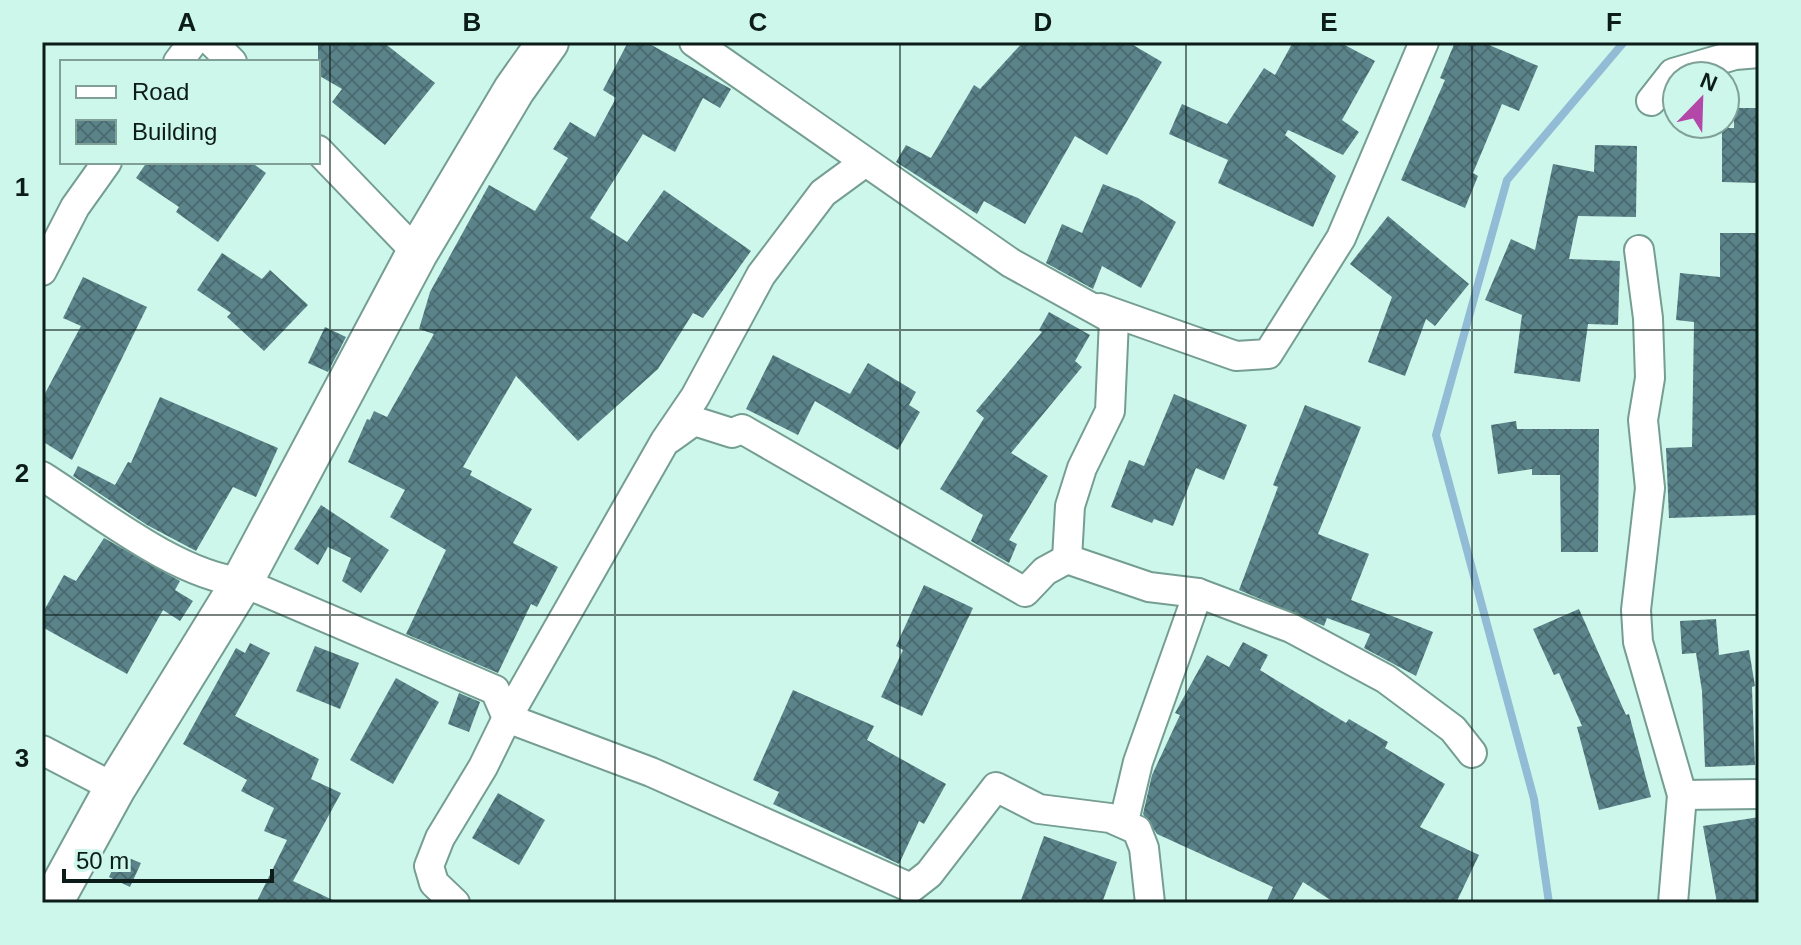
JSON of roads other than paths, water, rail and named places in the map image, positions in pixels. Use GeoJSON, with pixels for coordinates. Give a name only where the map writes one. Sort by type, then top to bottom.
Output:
{"type":"FeatureCollection","features":[{"type":"Feature","properties":{"kind":"street"},"geometry":{"type":"LineString","coordinates":[[180,60],[193,42]]}},
{"type":"Feature","properties":{"kind":"street"},"geometry":{"type":"LineString","coordinates":[[212,42],[230,60]]}},
{"type":"Feature","properties":{"kind":"street"},"geometry":{"type":"LineString","coordinates":[[52,903],[115,788],[242,582],[417,253],[514,90],[548,42]]}},
{"type":"Feature","properties":{"kind":"street"},"geometry":{"type":"LineString","coordinates":[[694,42],[1011,263],[1068,298],[1114,320],[1110,411],[1082,468],[1070,506],[1067,559]]}},
{"type":"Feature","properties":{"kind":"street"},"geometry":{"type":"LineString","coordinates":[[1068,298],[1236,356],[1268,354],[1341,238],[1424,42]]}},
{"type":"Feature","properties":{"kind":"street"},"geometry":{"type":"LineString","coordinates":[[1651,101],[1673,73],[1735,55],[1759,53]]}},
{"type":"Feature","properties":{"kind":"street"},"geometry":{"type":"LineString","coordinates":[[823,193],[832,138]]}},
{"type":"Feature","properties":{"kind":"street"},"geometry":{"type":"LineString","coordinates":[[320,152],[417,253]]}},
{"type":"Feature","properties":{"kind":"street"},"geometry":{"type":"LineString","coordinates":[[455,903],[434,883],[429,866],[440,838],[483,767],[507,718],[665,441],[695,397],[761,275],[823,193],[864,163]]}},
{"type":"Feature","properties":{"kind":"street"},"geometry":{"type":"LineString","coordinates":[[42,271],[75,207],[106,164]]}},
{"type":"Feature","properties":{"kind":"street"},"geometry":{"type":"LineString","coordinates":[[1639,250],[1648,318],[1650,378],[1643,420],[1650,488],[1637,626],[1682,795],[1673,903]]}},
{"type":"Feature","properties":{"kind":"street"},"geometry":{"type":"LineString","coordinates":[[695,397],[742,429],[1025,592],[1045,571],[1067,559],[1149,587],[1198,593],[1291,628],[1386,679],[1453,729],[1472,753]]}},
{"type":"Feature","properties":{"kind":"street"},"geometry":{"type":"LineString","coordinates":[[665,441],[694,421],[732,433],[742,429]]}},
{"type":"Feature","properties":{"kind":"street"},"geometry":{"type":"LineString","coordinates":[[42,476],[140,539],[214,579],[242,582],[495,690],[507,718],[651,772],[911,888],[929,874],[996,787],[1039,809],[1124,821],[1137,830],[1144,848],[1150,903]]}},
{"type":"Feature","properties":{"kind":"street"},"geometry":{"type":"LineString","coordinates":[[1124,821],[1138,762],[1198,593]]}},
{"type":"Feature","properties":{"kind":"street"},"geometry":{"type":"LineString","coordinates":[[42,750],[115,788]]}},
{"type":"Feature","properties":{"kind":"street"},"geometry":{"type":"LineString","coordinates":[[1682,795],[1759,794]]}},
{"type":"Feature","properties":{"kind":"waterway"},"geometry":{"type":"LineString","coordinates":[[1549,903],[1534,799],[1436,435],[1507,180],[1624,42]]}}]}
